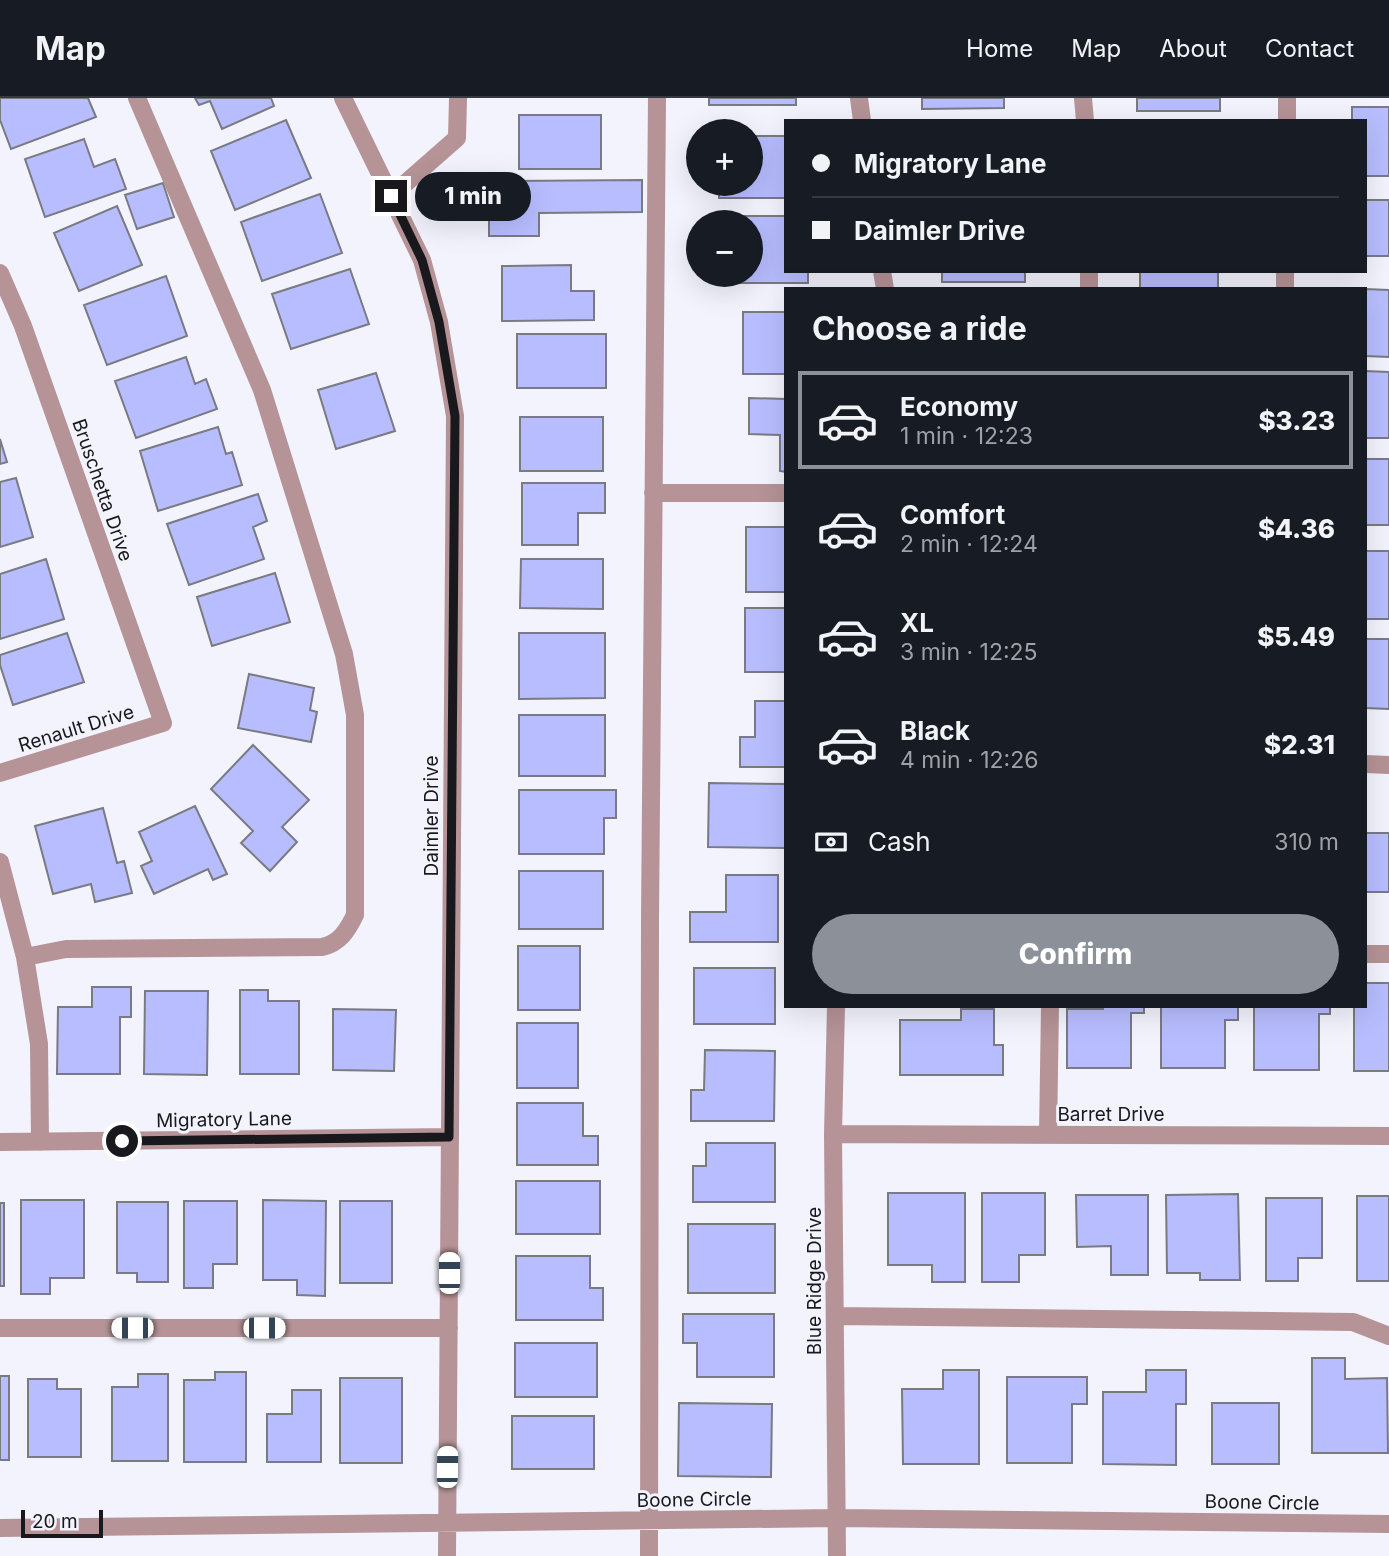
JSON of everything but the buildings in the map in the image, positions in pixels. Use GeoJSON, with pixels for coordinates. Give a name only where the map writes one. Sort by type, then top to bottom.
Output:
{"type":"FeatureCollection","features":[{"type":"Feature","properties":{"kind":"street"},"geometry":{"type":"LineString","coordinates":[[24,957],[66,949],[322,947],[333,945],[340,939],[355,915],[355,715],[344,654],[262,390],[137,98]]}},
{"type":"Feature","properties":{"kind":"street","name":"Daimler Drive"},"geometry":{"type":"LineString","coordinates":[[343,98],[422,260],[439,322],[455,416],[447,1556]]}},
{"type":"Feature","properties":{"kind":"street"},"geometry":{"type":"LineString","coordinates":[[391,196],[457,138],[458,98]]}},
{"type":"Feature","properties":{"kind":"street"},"geometry":{"type":"LineString","coordinates":[[649,1556],[657,98]]}},
{"type":"Feature","properties":{"kind":"street"},"geometry":{"type":"LineString","coordinates":[[859,98],[862,119]]}},
{"type":"Feature","properties":{"kind":"street"},"geometry":{"type":"LineString","coordinates":[[1083,98],[1084,119]]}},
{"type":"Feature","properties":{"kind":"street"},"geometry":{"type":"LineString","coordinates":[[1286,119],[1287,98]]}},
{"type":"Feature","properties":{"kind":"street","name":"Bruschetta Drive"},"geometry":{"type":"LineString","coordinates":[[0,273],[23,326],[163,723]]}},
{"type":"Feature","properties":{"kind":"street"},"geometry":{"type":"LineString","coordinates":[[653,493],[784,493]]}},
{"type":"Feature","properties":{"kind":"street","name":"Renault Drive"},"geometry":{"type":"LineString","coordinates":[[0,773],[163,723]]}},
{"type":"Feature","properties":{"kind":"street"},"geometry":{"type":"LineString","coordinates":[[1367,764],[1389,765]]}},
{"type":"Feature","properties":{"kind":"street"},"geometry":{"type":"LineString","coordinates":[[0,862],[24,957],[39,1044],[40,1142]]}},
{"type":"Feature","properties":{"kind":"street"},"geometry":{"type":"LineString","coordinates":[[1367,954],[1389,954]]}},
{"type":"Feature","properties":{"kind":"street","name":"Blue Ridge Drive"},"geometry":{"type":"LineString","coordinates":[[836,1008],[833,1134],[837,1556]]}},
{"type":"Feature","properties":{"kind":"street"},"geometry":{"type":"LineString","coordinates":[[1048,1135],[1050,1008]]}},
{"type":"Feature","properties":{"kind":"street","name":"Barret Drive"},"geometry":{"type":"LineString","coordinates":[[833,1134],[1389,1136]]}},
{"type":"Feature","properties":{"kind":"street","name":"Migratory Lane"},"geometry":{"type":"LineString","coordinates":[[0,1142],[449,1137]]}},
{"type":"Feature","properties":{"kind":"street"},"geometry":{"type":"LineString","coordinates":[[835,1316],[1353,1322],[1389,1336]]}},
{"type":"Feature","properties":{"kind":"street"},"geometry":{"type":"LineString","coordinates":[[0,1328],[449,1328]]}},
{"type":"Feature","properties":{"kind":"street","name":"Boone Circle"},"geometry":{"type":"LineString","coordinates":[[0,1528],[837,1518],[1389,1524]]}},
{"type":"Feature","properties":{"kind":"route"},"geometry":{"type":"LineString","coordinates":[[122,1141],[449,1137],[455,416],[439,322],[422,260],[391,196]]}}]}
